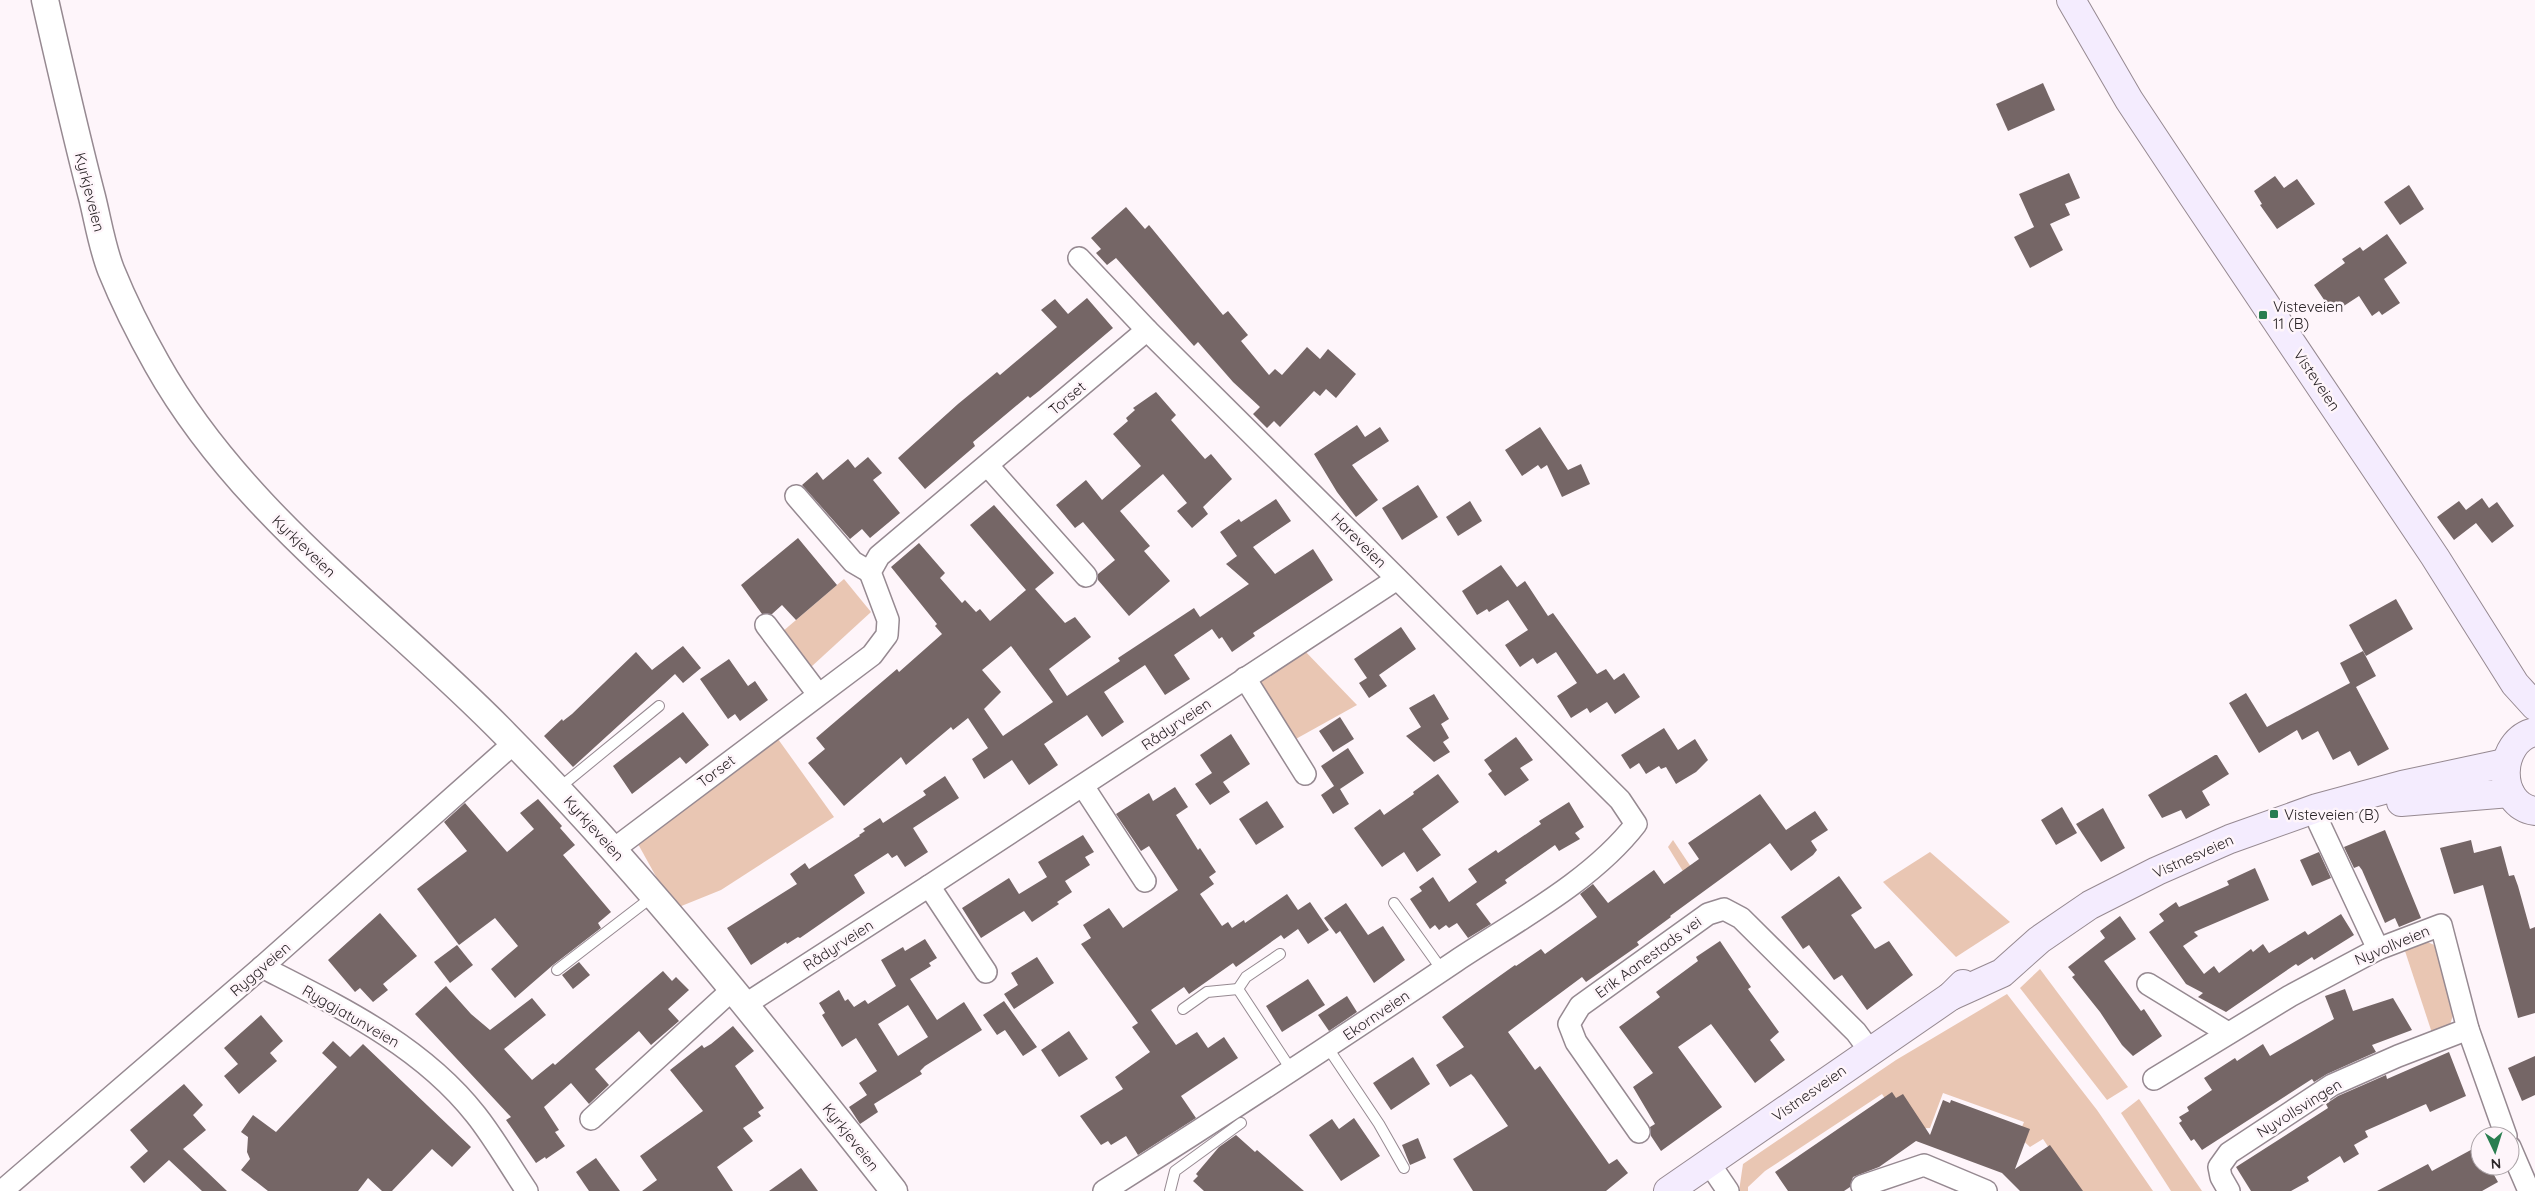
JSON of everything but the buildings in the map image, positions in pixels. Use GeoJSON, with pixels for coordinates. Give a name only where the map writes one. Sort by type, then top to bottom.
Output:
{"type":"FeatureCollection","features":[{"type":"Feature","properties":{"kind":"main road","name":"Visteveien"},"geometry":{"type":"LineString","coordinates":[[2071,0],[2128,100],[2430,549],[2515,684],[2535,706]]}},
{"type":"Feature","properties":{"kind":"main road","name":"Visteveien"},"geometry":{"type":"LineString","coordinates":[[2515,684],[2520,745]]}},
{"type":"Feature","properties":{"kind":"main road"},"geometry":{"type":"LineString","coordinates":[[2520,745],[2505,779],[2510,793],[2519,804],[2534,813]]}},
{"type":"Feature","properties":{"kind":"main road","name":"Vistnesveien"},"geometry":{"type":"LineString","coordinates":[[1668,1191],[1951,996],[2002,973],[2039,940],[2090,905],[2157,872],[2238,836],[2317,808],[2402,785],[2520,745]]}},
{"type":"Feature","properties":{"kind":"main road","name":"Vistnesveien"},"geometry":{"type":"LineString","coordinates":[[2357,798],[2404,802],[2510,793]]}},
{"type":"Feature","properties":{"kind":"street","name":"Kyrkjeveien"},"geometry":{"type":"LineString","coordinates":[[45,0],[80,154],[110,266],[131,317],[189,418],[225,464],[290,534],[461,689],[614,849],[739,997],[894,1191]]}},
{"type":"Feature","properties":{"kind":"street","name":"Hareveien"},"geometry":{"type":"LineString","coordinates":[[1079,258],[1147,330],[1620,800],[1636,824]]}},
{"type":"Feature","properties":{"kind":"street","name":"Torset"},"geometry":{"type":"LineString","coordinates":[[614,849],[872,655],[886,635],[888,620],[870,572],[879,556],[1147,330]]}},
{"type":"Feature","properties":{"kind":"street"},"geometry":{"type":"LineString","coordinates":[[988,466],[1086,576]]}},
{"type":"Feature","properties":{"kind":"street"},"geometry":{"type":"LineString","coordinates":[[796,496],[853,562],[870,572]]}},
{"type":"Feature","properties":{"kind":"street","name":"Rådyrveien"},"geometry":{"type":"LineString","coordinates":[[739,997],[929,886],[1397,578]]}},
{"type":"Feature","properties":{"kind":"street"},"geometry":{"type":"LineString","coordinates":[[766,625],[818,694]]}},
{"type":"Feature","properties":{"kind":"street"},"geometry":{"type":"LineString","coordinates":[[1245,678],[1305,774]]}},
{"type":"Feature","properties":{"kind":"street","name":"Ryggveien"},"geometry":{"type":"LineString","coordinates":[[2,1191],[262,967],[514,744]]}},
{"type":"Feature","properties":{"kind":"street"},"geometry":{"type":"LineString","coordinates":[[1083,786],[1145,881]]}},
{"type":"Feature","properties":{"kind":"street"},"geometry":{"type":"LineString","coordinates":[[2319,823],[2378,949]]}},
{"type":"Feature","properties":{"kind":"street","name":"Ekornveien"},"geometry":{"type":"LineString","coordinates":[[1104,1191],[1328,1048],[1572,884],[1620,845],[1636,824]]}},
{"type":"Feature","properties":{"kind":"street"},"geometry":{"type":"LineString","coordinates":[[929,886],[986,972]]}},
{"type":"Feature","properties":{"kind":"street","name":"Erik Aanestads vei"},"geometry":{"type":"LineString","coordinates":[[1640,1132],[1576,1042],[1568,1024],[1580,1006],[1708,914],[1724,909],[1741,918],[1856,1032],[1870,1051]]}},
{"type":"Feature","properties":{"kind":"street","name":"Nyvollveien"},"geometry":{"type":"LineString","coordinates":[[2154,1079],[2290,996],[2378,949],[2441,925],[2468,1029],[2502,1126]]}},
{"type":"Feature","properties":{"kind":"street","name":"Ryggjatunveien"},"geometry":{"type":"LineString","coordinates":[[262,967],[357,1016],[406,1047],[448,1084],[476,1115],[527,1191]]}},
{"type":"Feature","properties":{"kind":"street"},"geometry":{"type":"LineString","coordinates":[[2148,984],[2228,1033]]}},
{"type":"Feature","properties":{"kind":"street"},"geometry":{"type":"LineString","coordinates":[[591,1119],[739,997]]}},
{"type":"Feature","properties":{"kind":"street","name":"Nyvollsvingen"},"geometry":{"type":"LineString","coordinates":[[2230,1191],[2221,1177],[2220,1167],[2229,1153],[2332,1085],[2398,1056],[2468,1029]]}},
{"type":"Feature","properties":{"kind":"street"},"geometry":{"type":"LineString","coordinates":[[1709,1163],[1728,1191]]}},
{"type":"Feature","properties":{"kind":"street"},"geometry":{"type":"LineString","coordinates":[[1862,1186],[1924,1165],[1986,1191]]}},
{"type":"Feature","properties":{"kind":"street"},"geometry":{"type":"LineString","coordinates":[[2520,1176],[2525,1190]]}},
{"type":"Feature","properties":{"kind":"lane"},"geometry":{"type":"LineString","coordinates":[[558,789],[659,706]]}},
{"type":"Feature","properties":{"kind":"lane"},"geometry":{"type":"LineString","coordinates":[[558,970],[653,896]]}},
{"type":"Feature","properties":{"kind":"lane"},"geometry":{"type":"LineString","coordinates":[[1394,903],[1442,970]]}},
{"type":"Feature","properties":{"kind":"lane"},"geometry":{"type":"LineString","coordinates":[[1238,990],[1246,977],[1280,954]]}},
{"type":"Feature","properties":{"kind":"lane"},"geometry":{"type":"LineString","coordinates":[[1183,1009],[1207,992],[1238,990]]}},
{"type":"Feature","properties":{"kind":"lane"},"geometry":{"type":"LineString","coordinates":[[1238,990],[1292,1071]]}},
{"type":"Feature","properties":{"kind":"lane"},"geometry":{"type":"LineString","coordinates":[[1328,1048],[1379,1124],[1404,1168]]}},
{"type":"Feature","properties":{"kind":"lane"},"geometry":{"type":"LineString","coordinates":[[1170,1191],[1175,1171],[1241,1124]]}},
{"type":"Feature","properties":{"kind":"shaded area"},"geometry":{"type":"Polygon","coordinates":[[[844,579],[871,612],[811,667],[782,632],[844,579]]]}},
{"type":"Feature","properties":{"kind":"shaded area"},"geometry":{"type":"Polygon","coordinates":[[[1302,648],[1357,705],[1285,745],[1252,685],[1302,648]]]}},
{"type":"Feature","properties":{"kind":"shaded area"},"geometry":{"type":"Polygon","coordinates":[[[778,739],[834,817],[721,890],[674,909],[638,844],[778,739]]]}},
{"type":"Feature","properties":{"kind":"shaded area"},"geometry":{"type":"Polygon","coordinates":[[[1673,840],[1699,879],[1694,889],[1668,847],[1673,840]]]}},
{"type":"Feature","properties":{"kind":"shaded area"},"geometry":{"type":"Polygon","coordinates":[[[1930,852],[2010,922],[1956,957],[1883,882],[1930,852]]]}},
{"type":"Feature","properties":{"kind":"shaded area"},"geometry":{"type":"Polygon","coordinates":[[[2425,941],[2439,947],[2456,1005],[2450,1025],[2432,1033],[2404,948],[2425,941]]]}},
{"type":"Feature","properties":{"kind":"shaded area"},"geometry":{"type":"Polygon","coordinates":[[[2040,969],[2128,1087],[2107,1100],[2020,988],[2040,969]]]}},
{"type":"Feature","properties":{"kind":"shaded area"},"geometry":{"type":"Polygon","coordinates":[[[2007,994],[2097,1110],[2153,1191],[2078,1191],[2043,1139],[2030,1147],[2018,1136],[2024,1122],[1943,1093],[1930,1128],[1905,1129],[1882,1094],[1765,1171],[1748,1187],[1748,1191],[1739,1191],[1743,1164],[1896,1060],[2007,994]]]}},
{"type":"Feature","properties":{"kind":"shaded area"},"geometry":{"type":"Polygon","coordinates":[[[2139,1099],[2202,1191],[2171,1191],[2121,1113],[2139,1099]]]}},
{"type":"Feature","properties":{"kind":"place","name":"Visteveien 11 (B)"},"geometry":{"type":"Point","coordinates":[2263,315]}},
{"type":"Feature","properties":{"kind":"place","name":"Visteveien (B)"},"geometry":{"type":"Point","coordinates":[2274,814]}}]}
